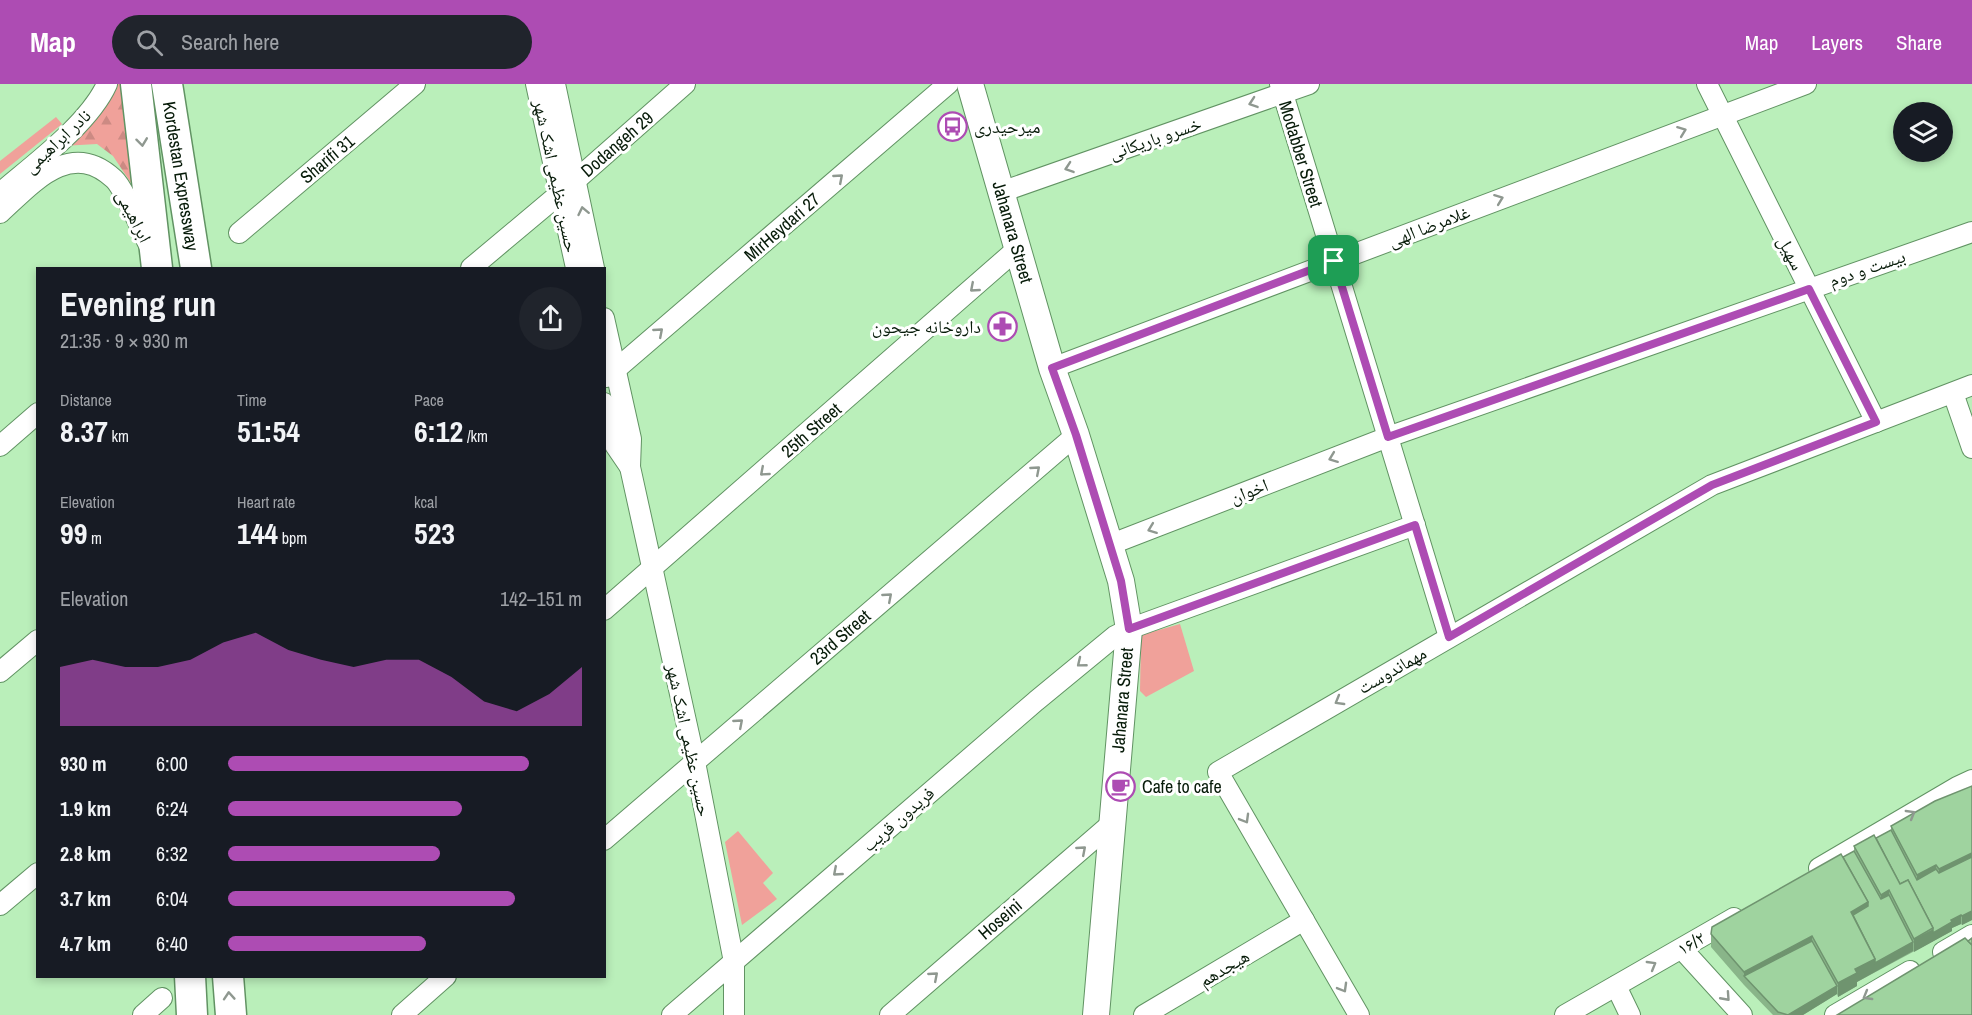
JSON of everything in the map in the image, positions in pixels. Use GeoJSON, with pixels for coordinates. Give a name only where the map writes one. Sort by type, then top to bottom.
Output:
{"type":"FeatureCollection","features":[{"type":"Feature","properties":{"kind":"highway","name":"Kordestan Expressway"},"geometry":{"type":"LineString","coordinates":[[136,84],[157,264]]}},
{"type":"Feature","properties":{"kind":"highway","name":"Kordestan Expressway"},"geometry":{"type":"LineString","coordinates":[[167,84],[195,267]]}},
{"type":"Feature","properties":{"kind":"highway"},"geometry":{"type":"LineString","coordinates":[[190,978],[192,1015]]}},
{"type":"Feature","properties":{"kind":"highway"},"geometry":{"type":"LineString","coordinates":[[228,978],[231,1015]]}},
{"type":"Feature","properties":{"kind":"main road","name":"Jahanara Street"},"geometry":{"type":"LineString","coordinates":[[970,84],[1052,368],[1076,435],[1121,581],[1129,629],[1096,1015]]}},
{"type":"Feature","properties":{"kind":"street","name":"نادر ابراهیمی"},"geometry":{"type":"LineString","coordinates":[[0,193],[79,124],[93,108],[107,84]]}},
{"type":"Feature","properties":{"kind":"street","name":"Sharifi 31"},"geometry":{"type":"LineString","coordinates":[[239,233],[416,84]]}},
{"type":"Feature","properties":{"kind":"street","name":"حسین عظیمی اشک شهر"},"geometry":{"type":"LineString","coordinates":[[536,84],[576,267]]}},
{"type":"Feature","properties":{"kind":"street","name":"حسین عظیمی اشک شهر"},"geometry":{"type":"LineString","coordinates":[[555,84],[594,267]]}},
{"type":"Feature","properties":{"kind":"street","name":"Dodangeh 29"},"geometry":{"type":"LineString","coordinates":[[561,193],[686,84]]}},
{"type":"Feature","properties":{"kind":"street","name":"MirHeydari 27"},"geometry":{"type":"LineString","coordinates":[[610,374],[948,84]]}},
{"type":"Feature","properties":{"kind":"street","name":"خسرو باریکانی"},"geometry":{"type":"LineString","coordinates":[[1001,192],[1281,88],[1308,84]]}},
{"type":"Feature","properties":{"kind":"street","name":"سهیل"},"geometry":{"type":"LineString","coordinates":[[1707,84],[1876,422]]}},
{"type":"Feature","properties":{"kind":"street","name":"غلامرضا الهی"},"geometry":{"type":"LineString","coordinates":[[1052,368],[1806,84]]}},
{"type":"Feature","properties":{"kind":"street","name":"Modabber Street"},"geometry":{"type":"LineString","coordinates":[[1281,88],[1449,637]]}},
{"type":"Feature","properties":{"kind":"street","name":"ابراهیمی"},"geometry":{"type":"LineString","coordinates":[[44,174],[60,164],[79,163],[96,167],[115,179],[123,191],[157,264]]}},
{"type":"Feature","properties":{"kind":"street","name":"نادر ابراهیمی"},"geometry":{"type":"LineString","coordinates":[[0,213],[44,174]]}},
{"type":"Feature","properties":{"kind":"street"},"geometry":{"type":"LineString","coordinates":[[472,267],[561,193]]}},
{"type":"Feature","properties":{"kind":"street","name":"بیست و دوم"},"geometry":{"type":"LineString","coordinates":[[1388,437],[1972,232]]}},
{"type":"Feature","properties":{"kind":"street","name":"25th Street"},"geometry":{"type":"LineString","coordinates":[[606,608],[1017,249]]}},
{"type":"Feature","properties":{"kind":"street","name":"حسین عظیمی اشک شهر"},"geometry":{"type":"LineString","coordinates":[[606,337],[610,374],[631,439],[630,467],[695,762],[734,962],[734,1015]]}},
{"type":"Feature","properties":{"kind":"street","name":"مهماندوست"},"geometry":{"type":"LineString","coordinates":[[1359,1015],[1218,772],[1712,485],[1972,385]]}},
{"type":"Feature","properties":{"kind":"street"},"geometry":{"type":"LineString","coordinates":[[1953,393],[1972,448]]}},
{"type":"Feature","properties":{"kind":"street","name":"حسین عظیمی اشک شهر"},"geometry":{"type":"LineString","coordinates":[[606,411],[615,445],[630,467]]}},
{"type":"Feature","properties":{"kind":"street"},"geometry":{"type":"LineString","coordinates":[[0,446],[36,415]]}},
{"type":"Feature","properties":{"kind":"street","name":"23rd Street"},"geometry":{"type":"LineString","coordinates":[[606,838],[1076,435]]}},
{"type":"Feature","properties":{"kind":"street","name":"اخوان"},"geometry":{"type":"LineString","coordinates":[[1110,545],[1388,437]]}},
{"type":"Feature","properties":{"kind":"street","name":"فریدون قریب"},"geometry":{"type":"LineString","coordinates":[[672,1015],[1110,639],[1129,629],[1415,525]]}},
{"type":"Feature","properties":{"kind":"street"},"geometry":{"type":"LineString","coordinates":[[0,672],[36,642]]}},
{"type":"Feature","properties":{"kind":"street"},"geometry":{"type":"LineString","coordinates":[[1804,877],[1972,780]]}},
{"type":"Feature","properties":{"kind":"street","name":"Hoseini"},"geometry":{"type":"LineString","coordinates":[[890,1015],[1111,824]]}},
{"type":"Feature","properties":{"kind":"street"},"geometry":{"type":"LineString","coordinates":[[0,905],[36,875]]}},
{"type":"Feature","properties":{"kind":"street","name":"۱۶/۲"},"geometry":{"type":"LineString","coordinates":[[1565,1015],[1753,907]]}},
{"type":"Feature","properties":{"kind":"street","name":"هیجدهم"},"geometry":{"type":"LineString","coordinates":[[1144,1015],[1304,920]]}},
{"type":"Feature","properties":{"kind":"street"},"geometry":{"type":"LineString","coordinates":[[1835,1015],[1972,935]]}},
{"type":"Feature","properties":{"kind":"street"},"geometry":{"type":"LineString","coordinates":[[1682,949],[1742,1015]]}},
{"type":"Feature","properties":{"kind":"street"},"geometry":{"type":"LineString","coordinates":[[402,1015],[444,978]]}},
{"type":"Feature","properties":{"kind":"street"},"geometry":{"type":"LineString","coordinates":[[1616,986],[1630,1015]]}},
{"type":"Feature","properties":{"kind":"street"},"geometry":{"type":"LineString","coordinates":[[143,1015],[162,998]]}},
{"type":"Feature","properties":{"kind":"green space"},"geometry":{"type":"Polygon","coordinates":[[[113,84],[120,84],[135,189],[113,156],[97,144],[62,146],[113,84]]]}},
{"type":"Feature","properties":{"kind":"green space"},"geometry":{"type":"Polygon","coordinates":[[[56,117],[62,124],[0,174],[0,161],[56,117]]]}},
{"type":"Feature","properties":{"kind":"green space"},"geometry":{"type":"Polygon","coordinates":[[[1180,624],[1194,671],[1146,697],[1140,691],[1141,635],[1180,624]]]}},
{"type":"Feature","properties":{"kind":"green space"},"geometry":{"type":"Polygon","coordinates":[[[738,831],[773,873],[763,883],[777,899],[742,925],[725,842],[738,831]]]}},
{"type":"Feature","properties":{"kind":"building"},"geometry":{"type":"Polygon","coordinates":[[[1972,786],[1972,853],[1939,869],[1936,865],[1917,875],[1891,826],[1935,801],[1972,786]]]}},
{"type":"Feature","properties":{"kind":"building"},"geometry":{"type":"Polygon","coordinates":[[[1891,830],[1917,880],[1936,869],[1939,873],[1972,857],[1972,911],[1951,920],[1952,922],[1933,933],[1933,928],[1908,880],[1900,884],[1876,838],[1891,830]]]}},
{"type":"Feature","properties":{"kind":"building"},"geometry":{"type":"Polygon","coordinates":[[[1874,835],[1900,884],[1908,880],[1933,928],[1914,939],[1889,890],[1881,895],[1854,846],[1874,835]]]}},
{"type":"Feature","properties":{"kind":"building"},"geometry":{"type":"Polygon","coordinates":[[[1854,851],[1881,899],[1889,895],[1913,942],[1875,963],[1853,915],[1868,906],[1868,902],[1843,857],[1854,851]]]}},
{"type":"Feature","properties":{"kind":"building"},"geometry":{"type":"Polygon","coordinates":[[[1841,854],[1868,902],[1851,912],[1875,959],[1855,969],[1857,973],[1838,983],[1812,936],[1744,972],[1711,934],[1712,927],[1841,854]]]}},
{"type":"Feature","properties":{"kind":"building"},"geometry":{"type":"Polygon","coordinates":[[[1965,938],[1972,945],[1972,1015],[1837,1015],[1965,938]]]}},
{"type":"Feature","properties":{"kind":"building"},"geometry":{"type":"Polygon","coordinates":[[[1812,941],[1837,986],[1788,1015],[1778,1012],[1744,976],[1812,941]]]}},
{"type":"Feature","properties":{"kind":"place","name":"میرحیدری"},"geometry":{"type":"Point","coordinates":[953,126]}},
{"type":"Feature","properties":{"kind":"place","name":"داروخانه جیحون"},"geometry":{"type":"Point","coordinates":[1002,326]}},
{"type":"Feature","properties":{"kind":"place","name":"Cafe to cafe"},"geometry":{"type":"Point","coordinates":[1121,786]}},
{"type":"Feature","properties":{"kind":"route"},"geometry":{"type":"LineString","coordinates":[[1334,261],[1388,437],[1809,289],[1876,422],[1712,485],[1449,637],[1415,525],[1129,629],[1121,581],[1076,435],[1052,368],[1334,261]]}}]}
